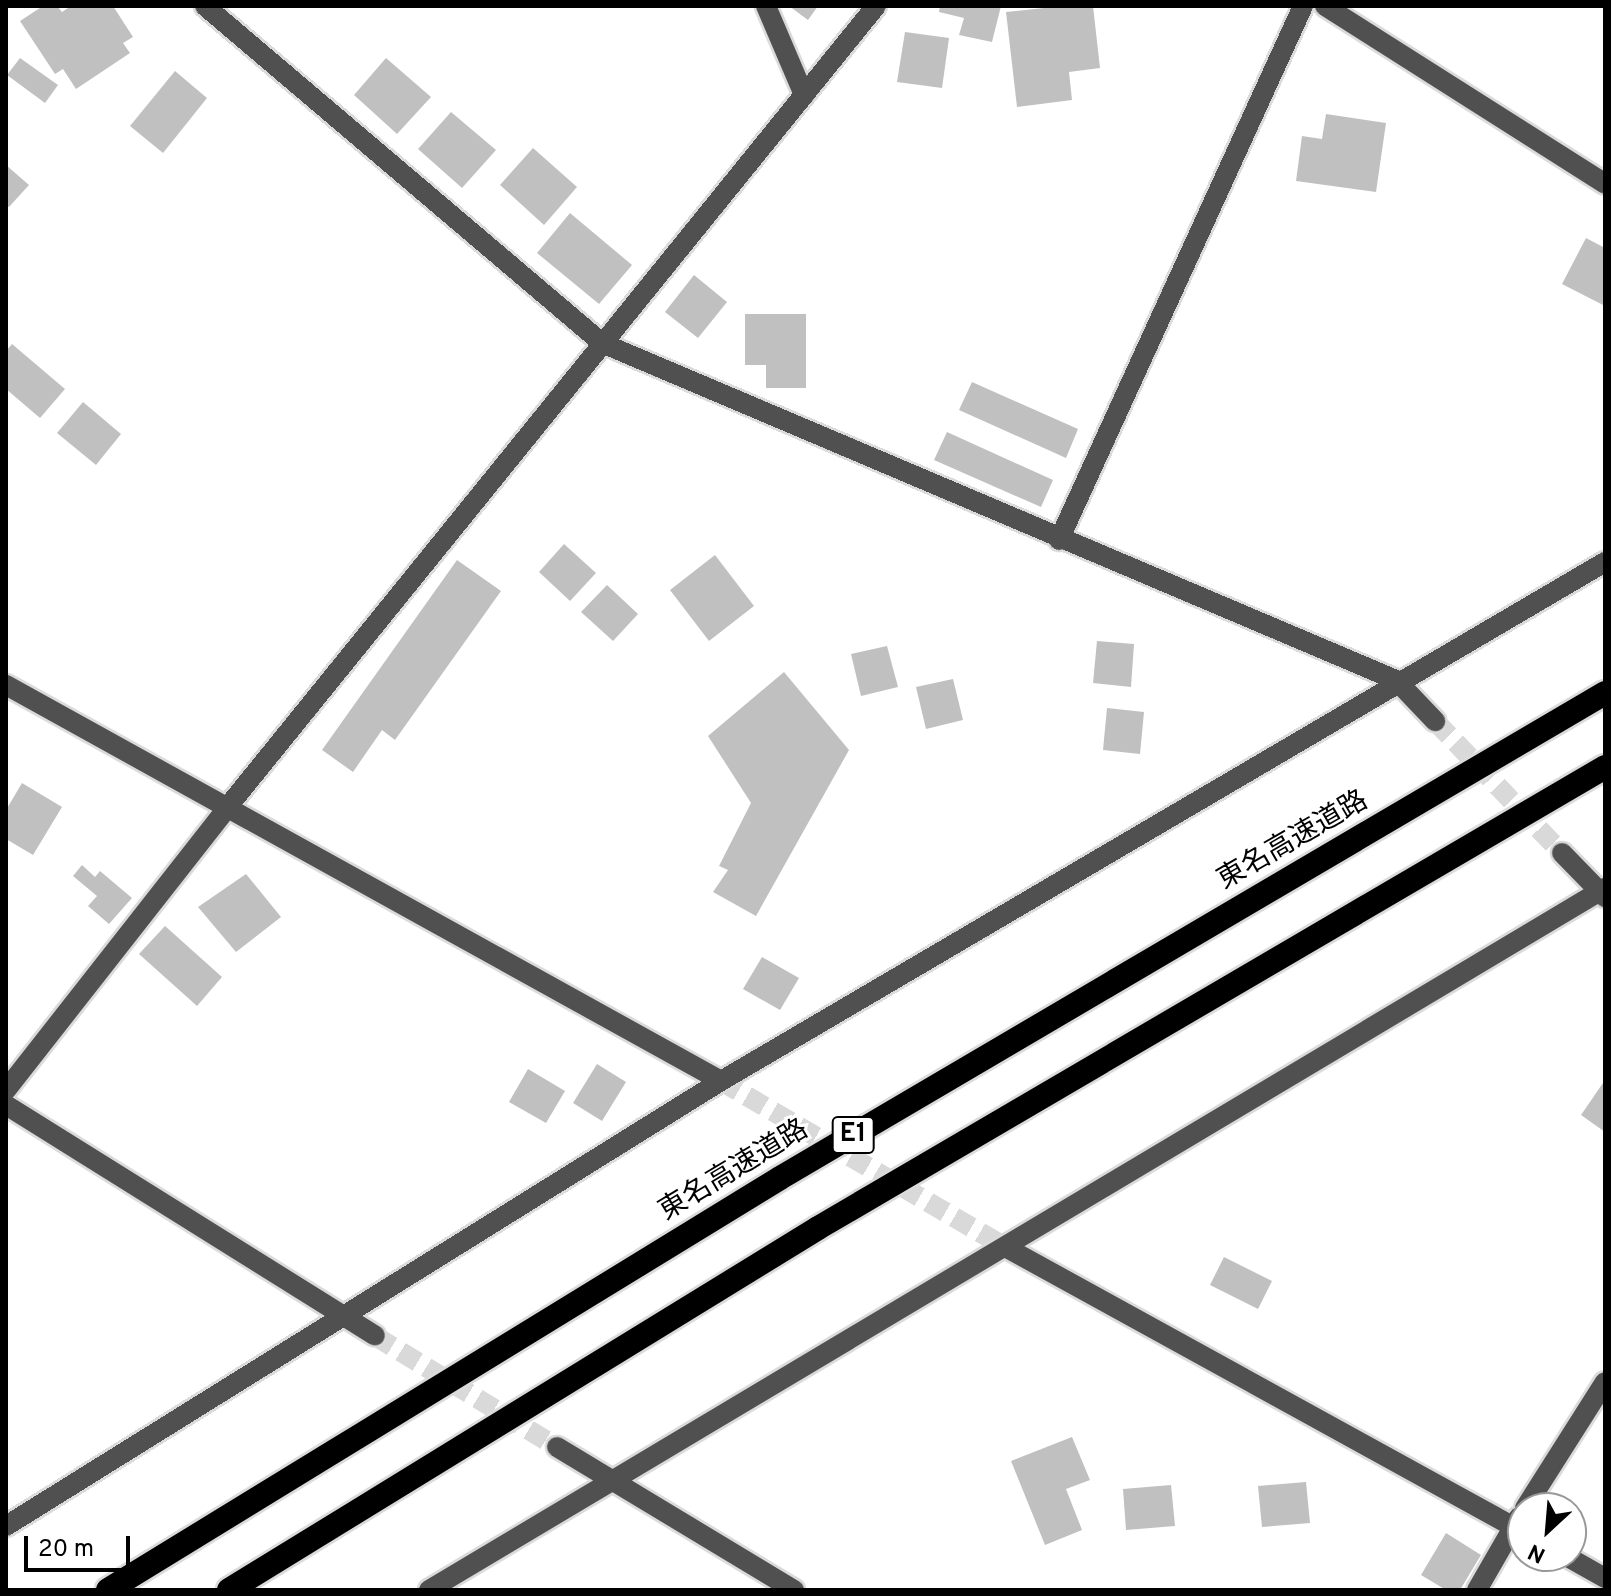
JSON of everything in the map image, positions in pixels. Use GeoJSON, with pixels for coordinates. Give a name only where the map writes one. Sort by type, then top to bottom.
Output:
{"type":"FeatureCollection","features":[{"type":"Feature","properties":{"kind":"highway","name":"東名高速道路"},"geometry":{"type":"LineString","coordinates":[[108,1590],[780,1178],[1605,693]]}},
{"type":"Feature","properties":{"kind":"highway","name":"E1"},"geometry":{"type":"LineString","coordinates":[[229,1590],[818,1228],[1605,767]]}},
{"type":"Feature","properties":{"kind":"street"},"geometry":{"type":"LineString","coordinates":[[205,6],[602,343],[1059,540],[1396,680],[1435,721]]}},
{"type":"Feature","properties":{"kind":"street"},"geometry":{"type":"LineString","coordinates":[[766,6],[804,95]]}},
{"type":"Feature","properties":{"kind":"street"},"geometry":{"type":"LineString","coordinates":[[6,1090],[226,809],[876,6]]}},
{"type":"Feature","properties":{"kind":"street"},"geometry":{"type":"LineString","coordinates":[[1059,540],[1303,6]]}},
{"type":"Feature","properties":{"kind":"street"},"geometry":{"type":"LineString","coordinates":[[1325,6],[1605,184]]}},
{"type":"Feature","properties":{"kind":"street"},"geometry":{"type":"LineString","coordinates":[[6,1526],[341,1314],[721,1081],[1396,680],[1605,562]]}},
{"type":"Feature","properties":{"kind":"street"},"geometry":{"type":"LineString","coordinates":[[6,685],[721,1081]]}},
{"type":"Feature","properties":{"kind":"street"},"geometry":{"type":"LineString","coordinates":[[429,1590],[609,1478],[1007,1248],[1602,893],[1562,853]]}},
{"type":"Feature","properties":{"kind":"street"},"geometry":{"type":"LineString","coordinates":[[6,1105],[375,1336]]}},
{"type":"Feature","properties":{"kind":"street"},"geometry":{"type":"LineString","coordinates":[[1007,1248],[1507,1512]]}},
{"type":"Feature","properties":{"kind":"street"},"geometry":{"type":"LineString","coordinates":[[1538,1492],[1605,1382]]}},
{"type":"Feature","properties":{"kind":"street"},"geometry":{"type":"LineString","coordinates":[[557,1447],[794,1590]]}},
{"type":"Feature","properties":{"kind":"street"},"geometry":{"type":"LineString","coordinates":[[1477,1590],[1507,1542]]}},
{"type":"Feature","properties":{"kind":"street"},"geometry":{"type":"LineString","coordinates":[[1587,1568],[1605,1578]]}},
{"type":"Feature","properties":{"kind":"building"},"geometry":{"type":"Polygon","coordinates":[[[43,6],[57,6],[62,12],[71,6],[113,6],[133,37],[123,43],[130,53],[76,89],[63,69],[55,74],[20,21],[43,6]]]}},
{"type":"Feature","properties":{"kind":"building"},"geometry":{"type":"Polygon","coordinates":[[[789,6],[818,6],[808,20],[789,6]]]}},
{"type":"Feature","properties":{"kind":"building"},"geometry":{"type":"Polygon","coordinates":[[[940,6],[1001,6],[992,42],[959,35],[964,18],[939,12],[940,6]]]}},
{"type":"Feature","properties":{"kind":"building"},"geometry":{"type":"Polygon","coordinates":[[[1093,6],[1100,68],[1069,72],[1072,100],[1017,107],[1006,12],[1093,6]]]}},
{"type":"Feature","properties":{"kind":"building"},"geometry":{"type":"Polygon","coordinates":[[[905,32],[949,38],[942,88],[897,82],[905,32]]]}},
{"type":"Feature","properties":{"kind":"building"},"geometry":{"type":"Polygon","coordinates":[[[20,58],[58,85],[45,103],[7,75],[20,58]]]}},
{"type":"Feature","properties":{"kind":"building"},"geometry":{"type":"Polygon","coordinates":[[[386,58],[431,97],[397,134],[354,95],[386,58]]]}},
{"type":"Feature","properties":{"kind":"building"},"geometry":{"type":"Polygon","coordinates":[[[175,71],[207,98],[163,153],[130,126],[175,71]]]}},
{"type":"Feature","properties":{"kind":"building"},"geometry":{"type":"Polygon","coordinates":[[[451,112],[496,150],[462,188],[418,149],[451,112]]]}},
{"type":"Feature","properties":{"kind":"building"},"geometry":{"type":"Polygon","coordinates":[[[1326,114],[1386,123],[1376,192],[1296,181],[1302,136],[1322,139],[1326,114]]]}},
{"type":"Feature","properties":{"kind":"building"},"geometry":{"type":"Polygon","coordinates":[[[533,148],[577,187],[544,225],[500,185],[533,148]]]}},
{"type":"Feature","properties":{"kind":"building"},"geometry":{"type":"Polygon","coordinates":[[[6,165],[29,185],[9,207],[6,205],[6,165]]]}},
{"type":"Feature","properties":{"kind":"building"},"geometry":{"type":"Polygon","coordinates":[[[570,213],[632,265],[599,304],[537,253],[570,213]]]}},
{"type":"Feature","properties":{"kind":"building"},"geometry":{"type":"Polygon","coordinates":[[[1586,238],[1605,248],[1605,306],[1562,284],[1586,238]]]}},
{"type":"Feature","properties":{"kind":"building"},"geometry":{"type":"Polygon","coordinates":[[[694,275],[727,302],[698,338],[665,312],[694,275]]]}},
{"type":"Feature","properties":{"kind":"building"},"geometry":{"type":"Polygon","coordinates":[[[745,314],[806,314],[806,388],[766,388],[766,365],[745,365],[745,314]]]}},
{"type":"Feature","properties":{"kind":"building"},"geometry":{"type":"Polygon","coordinates":[[[12,344],[65,389],[40,418],[6,389],[6,351],[12,344]]]}},
{"type":"Feature","properties":{"kind":"building"},"geometry":{"type":"Polygon","coordinates":[[[972,382],[1078,429],[1066,458],[959,410],[972,382]]]}},
{"type":"Feature","properties":{"kind":"building"},"geometry":{"type":"Polygon","coordinates":[[[83,402],[121,434],[96,465],[57,433],[83,402]]]}},
{"type":"Feature","properties":{"kind":"building"},"geometry":{"type":"Polygon","coordinates":[[[947,432],[1053,480],[1041,507],[934,460],[947,432]]]}},
{"type":"Feature","properties":{"kind":"building"},"geometry":{"type":"Polygon","coordinates":[[[564,544],[596,573],[570,601],[539,572],[564,544]]]}},
{"type":"Feature","properties":{"kind":"building"},"geometry":{"type":"Polygon","coordinates":[[[715,555],[754,606],[709,641],[670,590],[715,555]]]}},
{"type":"Feature","properties":{"kind":"building"},"geometry":{"type":"Polygon","coordinates":[[[457,560],[501,591],[395,740],[382,730],[353,772],[322,750],[457,560]]]}},
{"type":"Feature","properties":{"kind":"building"},"geometry":{"type":"Polygon","coordinates":[[[607,585],[638,614],[613,641],[581,612],[607,585]]]}},
{"type":"Feature","properties":{"kind":"building"},"geometry":{"type":"Polygon","coordinates":[[[1097,641],[1134,644],[1131,687],[1093,683],[1097,641]]]}},
{"type":"Feature","properties":{"kind":"building"},"geometry":{"type":"Polygon","coordinates":[[[887,646],[898,687],[861,696],[851,654],[887,646]]]}},
{"type":"Feature","properties":{"kind":"building"},"geometry":{"type":"Polygon","coordinates":[[[784,672],[849,750],[756,916],[713,892],[728,870],[719,866],[751,803],[708,736],[784,672]]]}},
{"type":"Feature","properties":{"kind":"building"},"geometry":{"type":"Polygon","coordinates":[[[953,679],[963,720],[926,729],[916,687],[953,679]]]}},
{"type":"Feature","properties":{"kind":"building"},"geometry":{"type":"Polygon","coordinates":[[[1107,708],[1144,712],[1140,754],[1103,750],[1107,708]]]}},
{"type":"Feature","properties":{"kind":"building"},"geometry":{"type":"Polygon","coordinates":[[[22,783],[62,807],[33,855],[6,839],[6,810],[22,783]]]}},
{"type":"Feature","properties":{"kind":"building"},"geometry":{"type":"Polygon","coordinates":[[[82,865],[95,877],[100,871],[132,898],[109,924],[88,906],[97,896],[73,876],[82,865]]]}},
{"type":"Feature","properties":{"kind":"building"},"geometry":{"type":"Polygon","coordinates":[[[246,874],[281,917],[236,952],[198,907],[246,874]]]}},
{"type":"Feature","properties":{"kind":"building"},"geometry":{"type":"Polygon","coordinates":[[[165,926],[222,977],[197,1006],[139,954],[165,926]]]}},
{"type":"Feature","properties":{"kind":"building"},"geometry":{"type":"Polygon","coordinates":[[[762,957],[799,978],[780,1010],[743,989],[762,957]]]}},
{"type":"Feature","properties":{"kind":"building"},"geometry":{"type":"Polygon","coordinates":[[[597,1064],[626,1082],[602,1121],[573,1103],[597,1064]]]}},
{"type":"Feature","properties":{"kind":"building"},"geometry":{"type":"Polygon","coordinates":[[[528,1069],[565,1091],[546,1123],[509,1102],[528,1069]]]}},
{"type":"Feature","properties":{"kind":"building"},"geometry":{"type":"Polygon","coordinates":[[[1605,1080],[1605,1132],[1581,1115],[1605,1080]]]}},
{"type":"Feature","properties":{"kind":"building"},"geometry":{"type":"Polygon","coordinates":[[[1224,1257],[1272,1281],[1258,1309],[1210,1285],[1224,1257]]]}},
{"type":"Feature","properties":{"kind":"building"},"geometry":{"type":"Polygon","coordinates":[[[1072,1437],[1090,1480],[1066,1489],[1082,1530],[1045,1545],[1011,1461],[1072,1437]]]}},
{"type":"Feature","properties":{"kind":"building"},"geometry":{"type":"Polygon","coordinates":[[[1306,1482],[1310,1523],[1262,1527],[1258,1486],[1306,1482]]]}},
{"type":"Feature","properties":{"kind":"building"},"geometry":{"type":"Polygon","coordinates":[[[1171,1485],[1175,1526],[1126,1530],[1123,1489],[1171,1485]]]}},
{"type":"Feature","properties":{"kind":"building"},"geometry":{"type":"Polygon","coordinates":[[[1446,1533],[1481,1555],[1460,1590],[1446,1590],[1421,1575],[1446,1533]]]}},
{"type":"Feature","properties":{"kind":"tunnel"},"geometry":{"type":"LineString","coordinates":[[1435,721],[1562,853]]}},
{"type":"Feature","properties":{"kind":"tunnel"},"geometry":{"type":"LineString","coordinates":[[721,1081],[1007,1248]]}},
{"type":"Feature","properties":{"kind":"tunnel"},"geometry":{"type":"LineString","coordinates":[[375,1336],[557,1447]]}}]}
